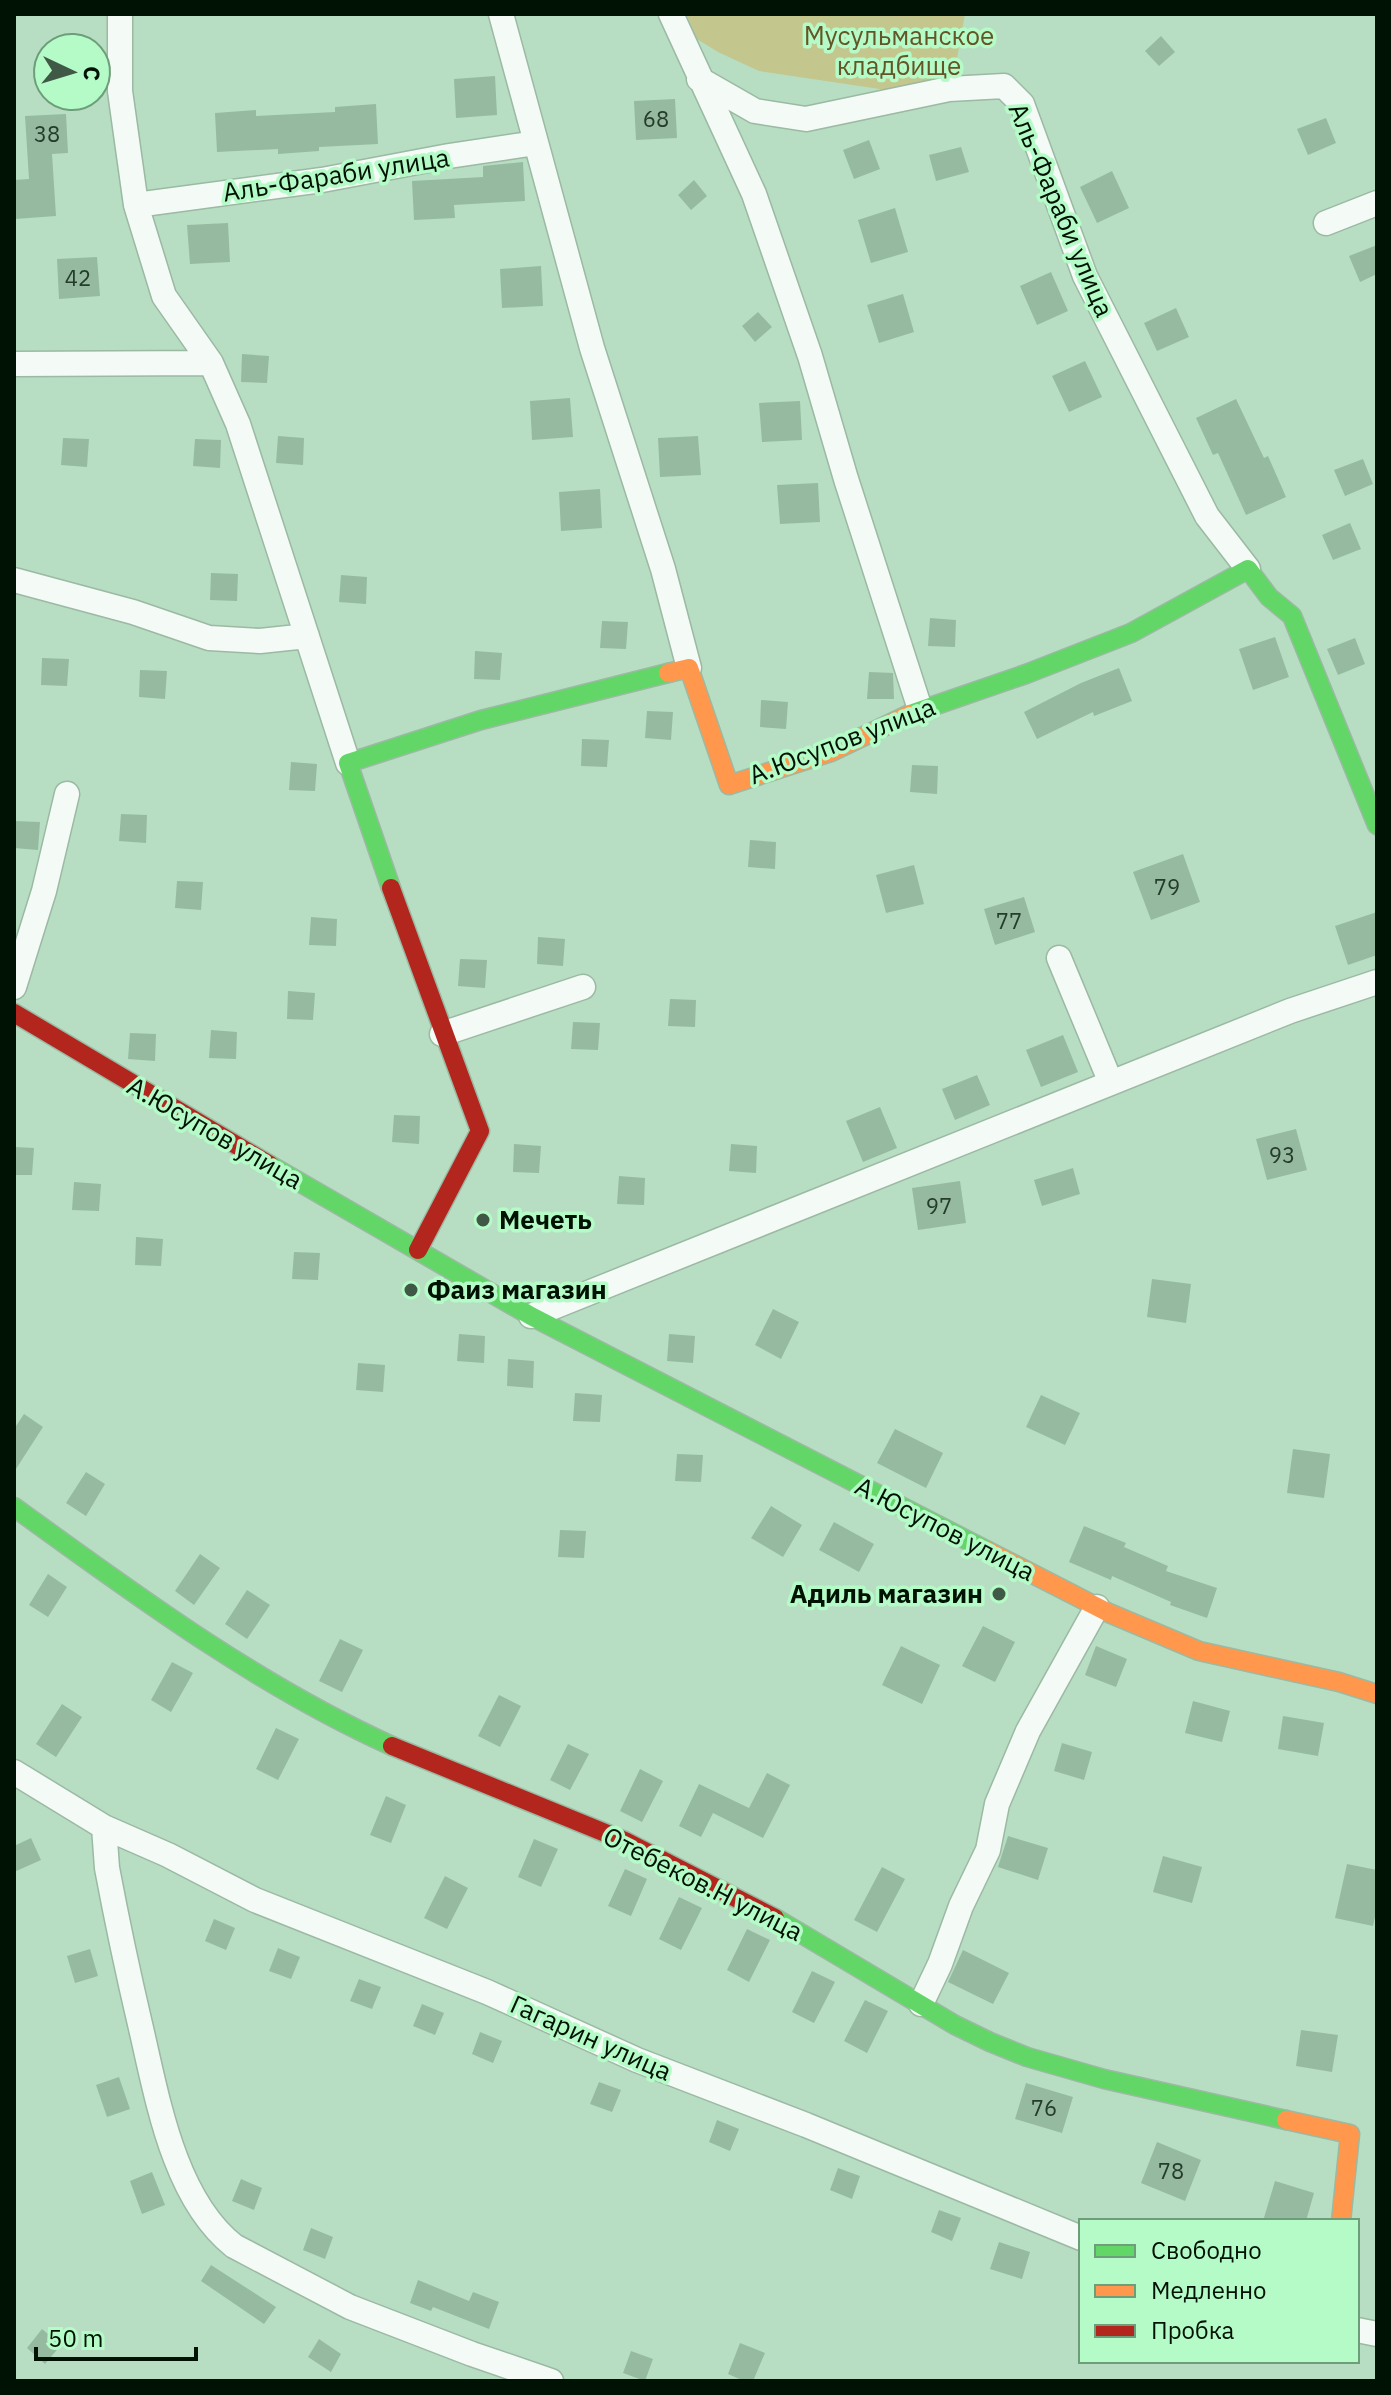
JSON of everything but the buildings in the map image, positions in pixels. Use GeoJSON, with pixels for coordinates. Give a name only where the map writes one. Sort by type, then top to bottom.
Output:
{"type":"FeatureCollection","features":[{"type":"Feature","properties":{"kind":"street"},"geometry":{"type":"LineString","coordinates":[[120,14],[120,91],[136,205],[164,296],[211,363],[238,424],[348,763],[442,1034],[480,1131],[418,1250]]}},
{"type":"Feature","properties":{"kind":"street"},"geometry":{"type":"LineString","coordinates":[[348,763],[481,720],[689,668],[663,569],[592,348],[501,14]]}},
{"type":"Feature","properties":{"kind":"street"},"geometry":{"type":"LineString","coordinates":[[671,14],[754,194],[810,356],[920,709]]}},
{"type":"Feature","properties":{"kind":"street","name":"Аль-Фараби улица"},"geometry":{"type":"LineString","coordinates":[[699,79],[755,111],[806,119],[949,89],[1004,86],[1022,104],[1085,276],[1135,377],[1207,516],[1248,569]]}},
{"type":"Feature","properties":{"kind":"street","name":"Аль-Фараби улица"},"geometry":{"type":"LineString","coordinates":[[136,205],[322,180],[536,143]]}},
{"type":"Feature","properties":{"kind":"street"},"geometry":{"type":"LineString","coordinates":[[1326,223],[1377,203]]}},
{"type":"Feature","properties":{"kind":"street"},"geometry":{"type":"LineString","coordinates":[[14,364],[211,363]]}},
{"type":"Feature","properties":{"kind":"street"},"geometry":{"type":"LineString","coordinates":[[1248,569],[1269,597],[1292,616],[1377,825]]}},
{"type":"Feature","properties":{"kind":"street","name":"А.Юсупов улица"},"geometry":{"type":"LineString","coordinates":[[689,668],[729,785],[831,752],[920,709],[1026,674],[1131,633],[1248,569]]}},
{"type":"Feature","properties":{"kind":"street"},"geometry":{"type":"LineString","coordinates":[[14,580],[133,612],[209,638],[260,641],[307,636]]}},
{"type":"Feature","properties":{"kind":"street"},"geometry":{"type":"LineString","coordinates":[[14,987],[44,891],[67,794]]}},
{"type":"Feature","properties":{"kind":"street"},"geometry":{"type":"LineString","coordinates":[[1059,958],[1111,1083]]}},
{"type":"Feature","properties":{"kind":"street"},"geometry":{"type":"LineString","coordinates":[[531,1316],[1290,1011],[1377,982]]}},
{"type":"Feature","properties":{"kind":"street"},"geometry":{"type":"LineString","coordinates":[[442,1034],[583,987]]}},
{"type":"Feature","properties":{"kind":"street","name":"А.Юсупов улица"},"geometry":{"type":"LineString","coordinates":[[14,1013],[531,1316],[1097,1607],[1199,1651],[1339,1682],[1377,1694]]}},
{"type":"Feature","properties":{"kind":"street","name":"Отебеков.Н улица"},"geometry":{"type":"LineString","coordinates":[[14,1507],[105,1573],[256,1674],[385,1742],[475,1783],[657,1855],[763,1910],[946,2021],[1055,2066],[1138,2089],[1350,2134],[1341,2219]]}},
{"type":"Feature","properties":{"kind":"street"},"geometry":{"type":"LineString","coordinates":[[921,2004],[940,1964],[961,1906],[988,1850],[997,1804],[1028,1731],[1097,1607]]}},
{"type":"Feature","properties":{"kind":"street","name":"Гагарин улица"},"geometry":{"type":"LineString","coordinates":[[14,1772],[104,1827],[168,1855],[255,1900],[487,1992],[637,2060],[806,2125],[1079,2237]]}},
{"type":"Feature","properties":{"kind":"street"},"geometry":{"type":"LineString","coordinates":[[104,1827],[107,1868],[161,2117],[195,2198],[217,2233],[234,2246],[350,2307],[551,2381]]}},
{"type":"Feature","properties":{"kind":"green space","name":"Мусульманское кладбище"},"geometry":{"type":"Polygon","coordinates":[[[686,14],[965,14],[954,75],[893,91],[759,71],[697,39],[686,14]]]}},
{"type":"Feature","properties":{"kind":"traffic: fast"},"geometry":{"type":"LineString","coordinates":[[910,714],[1131,633],[1248,569],[1269,597],[1292,616],[1377,825]]}},
{"type":"Feature","properties":{"kind":"traffic: fast"},"geometry":{"type":"LineString","coordinates":[[391,888],[348,763],[481,720],[668,673]]}},
{"type":"Feature","properties":{"kind":"traffic: fast"},"geometry":{"type":"LineString","coordinates":[[270,1165],[531,1316],[988,1551]]}},
{"type":"Feature","properties":{"kind":"traffic: fast"},"geometry":{"type":"LineString","coordinates":[[14,1507],[151,1605],[245,1667],[342,1722],[392,1746]]}},
{"type":"Feature","properties":{"kind":"traffic: fast"},"geometry":{"type":"LineString","coordinates":[[775,1918],[955,2025],[1027,2057],[1104,2079],[1286,2120]]}},
{"type":"Feature","properties":{"kind":"traffic: slow"},"geometry":{"type":"LineString","coordinates":[[668,673],[689,668],[729,785],[831,752],[910,714]]}},
{"type":"Feature","properties":{"kind":"traffic: slow"},"geometry":{"type":"LineString","coordinates":[[988,1551],[1109,1613],[1199,1651],[1339,1682],[1377,1694]]}},
{"type":"Feature","properties":{"kind":"traffic: slow"},"geometry":{"type":"LineString","coordinates":[[1286,2120],[1350,2134],[1341,2219]]}},
{"type":"Feature","properties":{"kind":"traffic: jam"},"geometry":{"type":"LineString","coordinates":[[391,888],[480,1131],[418,1250]]}},
{"type":"Feature","properties":{"kind":"traffic: jam"},"geometry":{"type":"LineString","coordinates":[[14,1013],[270,1165]]}},
{"type":"Feature","properties":{"kind":"traffic: jam"},"geometry":{"type":"LineString","coordinates":[[392,1746],[625,1841],[775,1918]]}},
{"type":"Feature","properties":{"kind":"place","name":"Мечеть"},"geometry":{"type":"Point","coordinates":[483,1220]}},
{"type":"Feature","properties":{"kind":"place","name":"Фаиз магазин"},"geometry":{"type":"Point","coordinates":[411,1290]}},
{"type":"Feature","properties":{"kind":"place","name":"Адиль магазин"},"geometry":{"type":"Point","coordinates":[999,1594]}}]}
